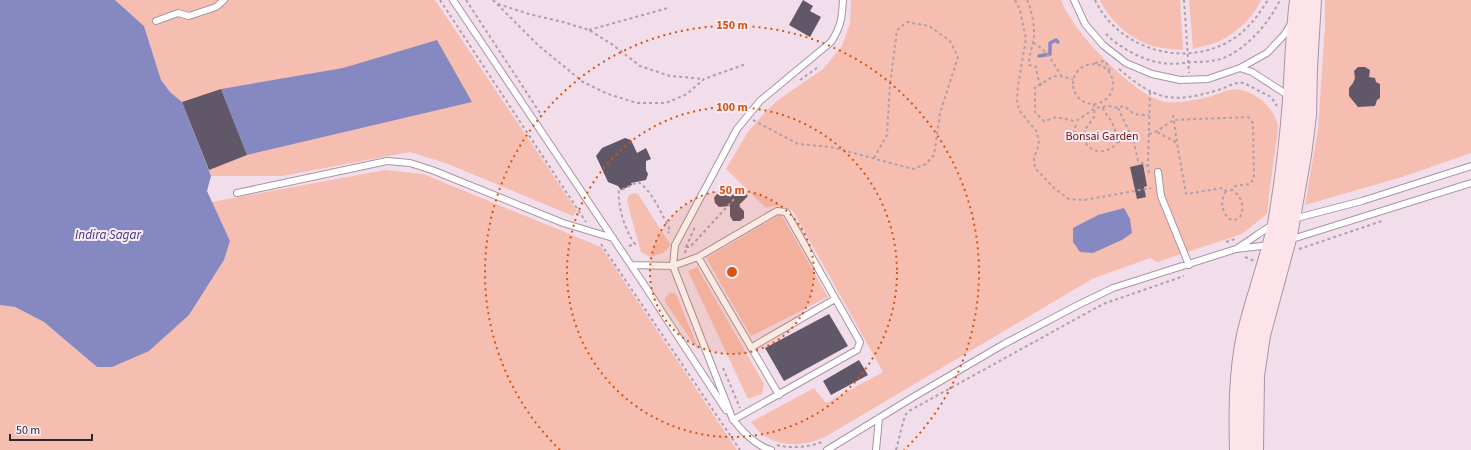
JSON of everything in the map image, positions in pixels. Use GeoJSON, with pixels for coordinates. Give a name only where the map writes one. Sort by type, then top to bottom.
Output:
{"type":"FeatureCollection","features":[{"type":"Feature","properties":{"kind":"street"},"geometry":{"type":"LineString","coordinates":[[1284,221],[1302,155],[1307,115],[1312,0]]}},
{"type":"Feature","properties":{"kind":"street"},"geometry":{"type":"LineString","coordinates":[[1254,450],[1255,376],[1261,335],[1283,246],[1286,164],[1285,105],[1298,8]]}},
{"type":"Feature","properties":{"kind":"street"},"geometry":{"type":"LineString","coordinates":[[1239,450],[1238,420],[1240,376],[1246,337],[1255,298],[1283,246]]}},
{"type":"Feature","properties":{"kind":"lane"},"geometry":{"type":"LineString","coordinates":[[156,21],[178,12],[189,16],[216,7],[224,0]]}},
{"type":"Feature","properties":{"kind":"lane"},"geometry":{"type":"LineString","coordinates":[[453,0],[733,420],[753,440],[771,450]]}},
{"type":"Feature","properties":{"kind":"lane"},"geometry":{"type":"LineString","coordinates":[[733,420],[673,266],[675,245],[737,129],[760,101],[831,42],[839,30],[843,0]]}},
{"type":"Feature","properties":{"kind":"lane"},"geometry":{"type":"LineString","coordinates":[[1074,0],[1085,24],[1104,46],[1126,63],[1152,74],[1180,80],[1208,79],[1240,68],[1267,53],[1284,35],[1298,8]]}},
{"type":"Feature","properties":{"kind":"lane"},"geometry":{"type":"LineString","coordinates":[[1240,68],[1252,72],[1286,94],[1285,105]]}},
{"type":"Feature","properties":{"kind":"lane"},"geometry":{"type":"LineString","coordinates":[[237,193],[387,161],[410,163],[432,170],[563,223],[612,238]]}},
{"type":"Feature","properties":{"kind":"lane"},"geometry":{"type":"LineString","coordinates":[[827,450],[1004,344],[1113,288],[1236,249],[1248,242],[1262,230],[1284,221],[1362,201],[1471,166]]}},
{"type":"Feature","properties":{"kind":"lane"},"geometry":{"type":"LineString","coordinates":[[1158,172],[1161,196],[1189,265]]}},
{"type":"Feature","properties":{"kind":"lane"},"geometry":{"type":"LineString","coordinates":[[1236,249],[1283,246],[1471,184]]}},
{"type":"Feature","properties":{"kind":"lane"},"geometry":{"type":"LineString","coordinates":[[631,265],[673,266],[685,262],[698,257],[777,211],[786,212],[860,342],[857,350],[733,420]]}},
{"type":"Feature","properties":{"kind":"lane"},"geometry":{"type":"LineString","coordinates":[[698,257],[779,394]]}},
{"type":"Feature","properties":{"kind":"lane"},"geometry":{"type":"LineString","coordinates":[[752,347],[836,299]]}},
{"type":"Feature","properties":{"kind":"lane"},"geometry":{"type":"LineString","coordinates":[[876,450],[879,418]]}},
{"type":"Feature","properties":{"kind":"path"},"geometry":{"type":"LineString","coordinates":[[466,0],[545,120]]}},
{"type":"Feature","properties":{"kind":"path"},"geometry":{"type":"LineString","coordinates":[[494,0],[539,46],[582,82],[608,94],[637,103],[666,103],[687,94],[704,79],[746,64]]}},
{"type":"Feature","properties":{"kind":"path"},"geometry":{"type":"LineString","coordinates":[[1015,0],[1020,10],[1026,39],[1018,85],[1017,100],[1019,110],[1037,132],[1039,144],[1034,158],[1035,168],[1043,178],[1069,199],[1084,200],[1151,188]]}},
{"type":"Feature","properties":{"kind":"path"},"geometry":{"type":"LineString","coordinates":[[1027,0],[1031,7],[1033,26],[1033,43],[1030,52],[1029,65],[1036,67],[1041,85]]}},
{"type":"Feature","properties":{"kind":"path"},"geometry":{"type":"LineString","coordinates":[[1095,0],[1100,10],[1117,30],[1138,44],[1162,52],[1188,54],[1205,51],[1236,37],[1249,27],[1260,14],[1268,0]]}},
{"type":"Feature","properties":{"kind":"path"},"geometry":{"type":"LineString","coordinates":[[1184,0],[1189,79]]}},
{"type":"Feature","properties":{"kind":"path"},"geometry":{"type":"LineString","coordinates":[[1103,30],[1120,44],[1146,58],[1163,63],[1213,61],[1235,52],[1257,34],[1270,19],[1280,0]]}},
{"type":"Feature","properties":{"kind":"path"},"geometry":{"type":"LineString","coordinates":[[497,4],[589,30],[613,45],[640,66],[670,76],[704,79]]}},
{"type":"Feature","properties":{"kind":"path"},"geometry":{"type":"LineString","coordinates":[[589,30],[668,8]]}},
{"type":"Feature","properties":{"kind":"path"},"geometry":{"type":"LineString","coordinates":[[747,117],[798,144],[831,147],[913,169],[926,164],[934,155],[940,113],[958,57],[950,41],[929,26],[908,22],[897,30],[890,85],[887,135],[874,158]]}},
{"type":"Feature","properties":{"kind":"path"},"geometry":{"type":"LineString","coordinates":[[1033,43],[1040,47],[1049,56],[1061,75],[1072,80]]}},
{"type":"Feature","properties":{"kind":"path"},"geometry":{"type":"LineString","coordinates":[[1104,61],[1106,62],[1111,73],[1113,86],[1107,99],[1094,104],[1088,104],[1074,92],[1072,80],[1079,68],[1086,64],[1104,61]]}},
{"type":"Feature","properties":{"kind":"path"},"geometry":{"type":"LineString","coordinates":[[1092,63],[1100,64],[1106,67],[1111,73]]}},
{"type":"Feature","properties":{"kind":"path"},"geometry":{"type":"LineString","coordinates":[[795,84],[818,67]]}},
{"type":"Feature","properties":{"kind":"path"},"geometry":{"type":"LineString","coordinates":[[1061,75],[1052,77],[1041,85],[1037,85],[1035,88],[1035,112],[1044,121],[1056,116],[1074,121],[1078,120],[1094,109],[1102,106],[1118,108],[1120,106],[1125,107],[1136,114],[1149,115]]}},
{"type":"Feature","properties":{"kind":"path"},"geometry":{"type":"LineString","coordinates":[[1118,108],[1134,142],[1138,161],[1148,166],[1150,92],[1156,95],[1183,98],[1244,82],[1285,105]]}},
{"type":"Feature","properties":{"kind":"path"},"geometry":{"type":"LineString","coordinates":[[1094,104],[1094,116],[1084,135],[1088,145],[1099,152],[1112,148],[1117,142],[1121,142],[1123,140],[1122,136],[1117,137]]}},
{"type":"Feature","properties":{"kind":"path"},"geometry":{"type":"LineString","coordinates":[[1102,106],[1112,122],[1117,137],[1117,142]]}},
{"type":"Feature","properties":{"kind":"path"},"geometry":{"type":"LineString","coordinates":[[1149,134],[1157,132],[1174,120],[1245,117],[1251,119],[1253,123],[1254,178],[1250,184],[1235,186],[1232,190],[1226,191],[1222,188],[1186,194],[1177,143],[1174,120],[1173,115]]}},
{"type":"Feature","properties":{"kind":"path"},"geometry":{"type":"LineString","coordinates":[[754,121],[759,116]]}},
{"type":"Feature","properties":{"kind":"path"},"geometry":{"type":"LineString","coordinates":[[1076,125],[1073,134],[1084,135]]}},
{"type":"Feature","properties":{"kind":"path"},"geometry":{"type":"LineString","coordinates":[[1157,132],[1177,143]]}},
{"type":"Feature","properties":{"kind":"path"},"geometry":{"type":"LineString","coordinates":[[628,246],[635,244],[632,240],[620,208],[619,191],[638,182],[643,185],[651,196],[670,230],[668,233]]}},
{"type":"Feature","properties":{"kind":"path"},"geometry":{"type":"LineString","coordinates":[[1226,191],[1223,196],[1223,208],[1230,218],[1235,220],[1240,217],[1243,205],[1239,196],[1232,190]]}},
{"type":"Feature","properties":{"kind":"path"},"geometry":{"type":"LineString","coordinates":[[686,247],[690,247],[735,198]]}},
{"type":"Feature","properties":{"kind":"path"},"geometry":{"type":"LineString","coordinates":[[1283,246],[1389,219]]}},
{"type":"Feature","properties":{"kind":"path"},"geometry":{"type":"LineString","coordinates":[[685,262],[686,247],[696,226]]}},
{"type":"Feature","properties":{"kind":"path"},"geometry":{"type":"LineString","coordinates":[[1223,243],[1236,238]]}},
{"type":"Feature","properties":{"kind":"path"},"geometry":{"type":"LineString","coordinates":[[1243,257],[1253,260],[1256,263]]}},
{"type":"Feature","properties":{"kind":"path"},"geometry":{"type":"LineString","coordinates":[[896,450],[904,419],[906,414],[909,412],[1103,304],[1186,275]]}},
{"type":"Feature","properties":{"kind":"path"},"geometry":{"type":"LineString","coordinates":[[722,364],[737,402],[744,414]]}},
{"type":"Feature","properties":{"kind":"path"},"geometry":{"type":"LineString","coordinates":[[771,443],[792,447],[816,445],[823,442]]}},
{"type":"Feature","properties":{"kind":"green space"},"geometry":{"type":"Polygon","coordinates":[[[115,0],[435,0],[577,211],[573,216],[448,164],[410,152],[282,176],[211,176],[182,102],[170,92],[161,80],[144,26],[115,0]]]}},
{"type":"Feature","properties":{"kind":"green space","name":"Bonsai Garden"},"geometry":{"type":"Polygon","coordinates":[[[851,0],[1061,0],[1067,13],[1077,28],[1105,60],[1121,75],[1152,97],[1165,102],[1175,102],[1212,96],[1230,90],[1246,91],[1267,105],[1276,120],[1278,127],[1267,214],[1242,234],[1157,262],[1150,258],[1092,279],[825,437],[801,444],[777,442],[769,439],[751,422],[814,388],[826,403],[883,372],[793,211],[780,206],[766,208],[726,169],[747,133],[767,110],[778,100],[823,69],[842,46],[850,23],[851,0]]]}},
{"type":"Feature","properties":{"kind":"green space"},"geometry":{"type":"Polygon","coordinates":[[[1100,0],[1180,0],[1183,50],[1152,46],[1133,37],[1117,24],[1100,0]]]}},
{"type":"Feature","properties":{"kind":"green space"},"geometry":{"type":"Polygon","coordinates":[[[1189,0],[1261,0],[1258,7],[1249,19],[1232,33],[1217,42],[1193,49],[1189,0]]]}},
{"type":"Feature","properties":{"kind":"green space"},"geometry":{"type":"Polygon","coordinates":[[[1325,0],[1471,0],[1471,153],[1402,177],[1305,205],[1318,129],[1325,26],[1325,0]]]}},
{"type":"Feature","properties":{"kind":"green space"},"geometry":{"type":"Polygon","coordinates":[[[385,170],[423,174],[601,247],[737,450],[0,450],[0,305],[15,307],[44,322],[97,367],[189,315],[224,260],[230,241],[212,202],[385,170]]]}},
{"type":"Feature","properties":{"kind":"green space"},"geometry":{"type":"Polygon","coordinates":[[[634,193],[638,194],[669,242],[670,246],[663,253],[650,257],[641,252],[627,201],[629,195],[634,193]]]}},
{"type":"Feature","properties":{"kind":"green space"},"geometry":{"type":"Polygon","coordinates":[[[781,214],[828,297],[751,336],[706,258],[781,214]]]}},
{"type":"Feature","properties":{"kind":"green space"},"geometry":{"type":"Polygon","coordinates":[[[697,267],[764,384],[762,394],[748,399],[688,271],[697,267]]]}},
{"type":"Feature","properties":{"kind":"green space"},"geometry":{"type":"Polygon","coordinates":[[[670,293],[674,293],[677,296],[700,353],[665,302],[665,298],[670,293]]]}},
{"type":"Feature","properties":{"kind":"water","name":"Indira Sagar"},"geometry":{"type":"Polygon","coordinates":[[[0,0],[115,0],[144,26],[161,80],[170,92],[182,102],[211,176],[207,191],[230,241],[224,260],[189,315],[149,351],[112,367],[97,367],[44,322],[15,307],[0,305],[0,0]]]}},
{"type":"Feature","properties":{"kind":"water"},"geometry":{"type":"Polygon","coordinates":[[[437,40],[472,102],[247,155],[221,89],[343,68],[437,40]]]}},
{"type":"Feature","properties":{"kind":"water"},"geometry":{"type":"Polygon","coordinates":[[[1124,208],[1130,219],[1132,233],[1122,240],[1093,253],[1080,252],[1073,242],[1073,228],[1098,215],[1124,208]]]}},
{"type":"Feature","properties":{"kind":"building"},"geometry":{"type":"Polygon","coordinates":[[[803,0],[813,6],[810,11],[821,17],[810,37],[789,25],[803,0]]]}},
{"type":"Feature","properties":{"kind":"building"},"geometry":{"type":"Polygon","coordinates":[[[1358,67],[1365,67],[1370,70],[1369,77],[1375,78],[1376,82],[1380,84],[1380,98],[1377,100],[1375,106],[1358,107],[1349,96],[1349,88],[1355,78],[1354,71],[1358,67]]]}},
{"type":"Feature","properties":{"kind":"building"},"geometry":{"type":"Polygon","coordinates":[[[221,89],[247,155],[209,170],[182,102],[221,89]]]}},
{"type":"Feature","properties":{"kind":"building"},"geometry":{"type":"Polygon","coordinates":[[[625,138],[631,140],[637,153],[646,148],[651,159],[646,161],[646,170],[648,174],[646,180],[631,183],[632,185],[621,190],[618,186],[608,182],[596,156],[602,148],[625,138]]]}},
{"type":"Feature","properties":{"kind":"building"},"geometry":{"type":"Polygon","coordinates":[[[1143,164],[1147,186],[1144,187],[1146,197],[1137,199],[1130,167],[1143,164]]]}},
{"type":"Feature","properties":{"kind":"building"},"geometry":{"type":"Polygon","coordinates":[[[739,187],[748,196],[739,205],[744,211],[744,218],[740,221],[733,221],[730,216],[730,206],[719,207],[715,203],[714,198],[722,191],[730,197],[739,187]]]}},
{"type":"Feature","properties":{"kind":"building"},"geometry":{"type":"Polygon","coordinates":[[[829,314],[848,346],[784,381],[765,348],[829,314]]]}},
{"type":"Feature","properties":{"kind":"building"},"geometry":{"type":"Polygon","coordinates":[[[859,360],[868,375],[831,395],[823,381],[859,360]]]}},
{"type":"Feature","properties":{"kind":"waterway"},"geometry":{"type":"LineString","coordinates":[[1039,56],[1050,54],[1050,43],[1056,40],[1058,42]]}}]}
